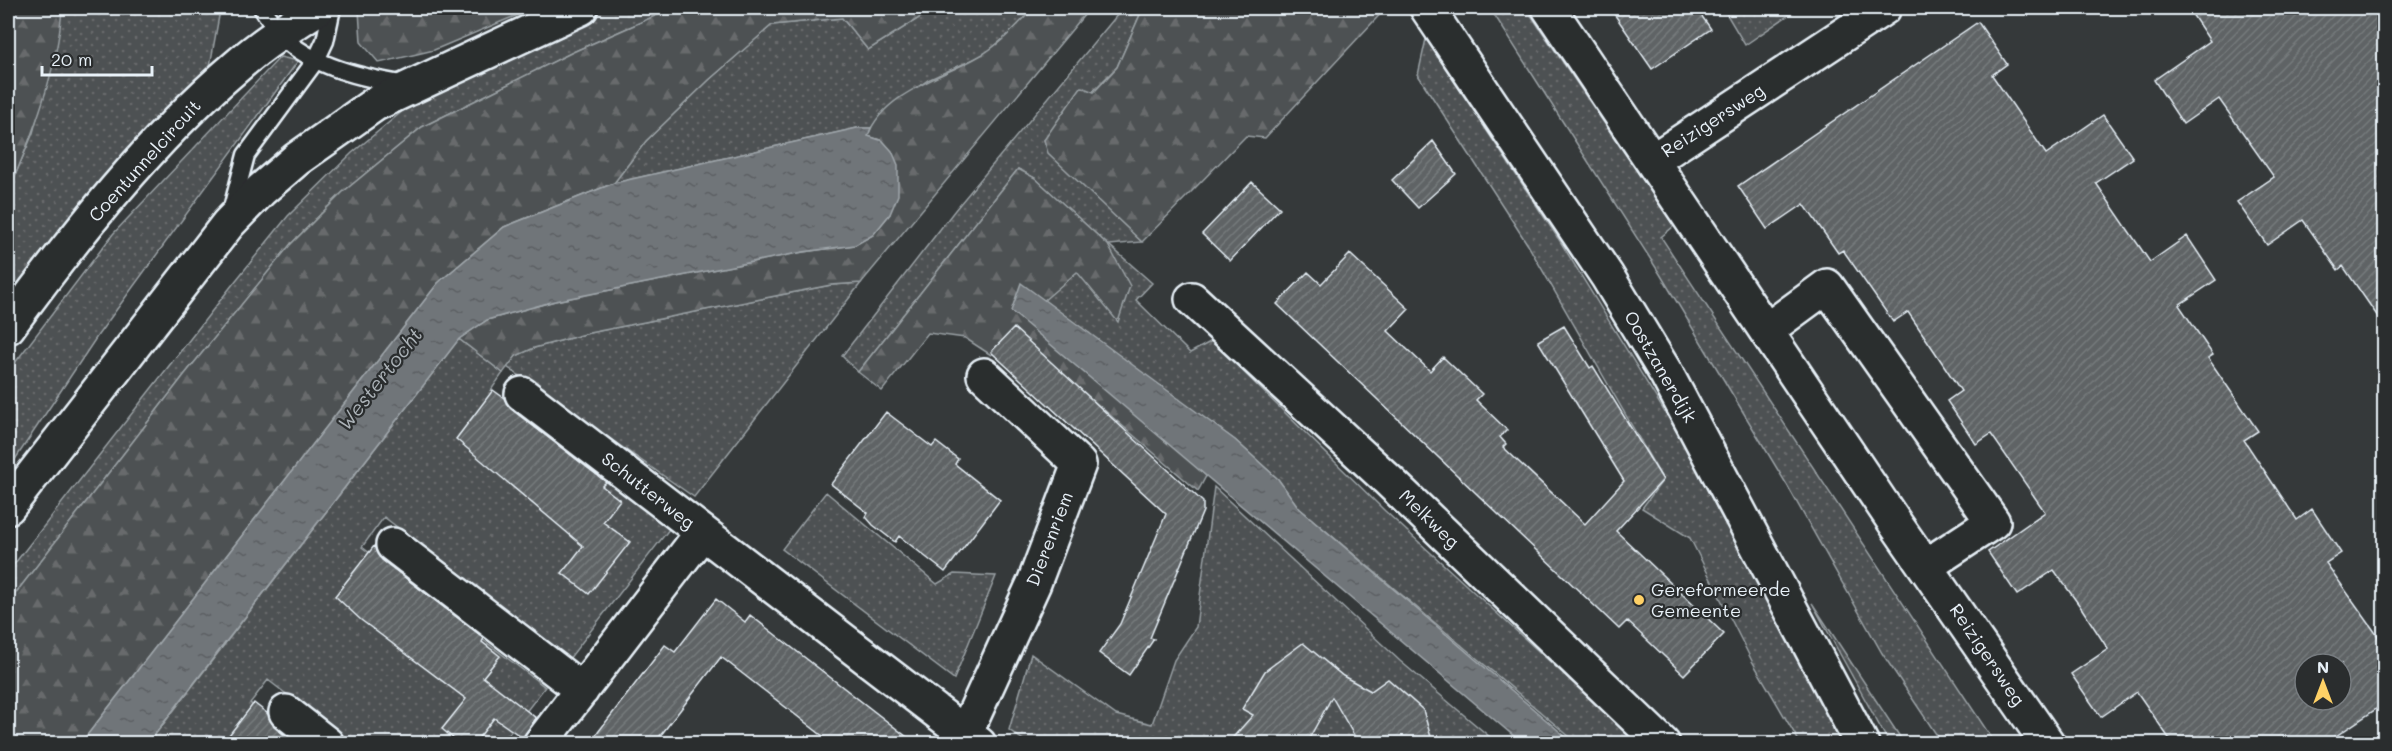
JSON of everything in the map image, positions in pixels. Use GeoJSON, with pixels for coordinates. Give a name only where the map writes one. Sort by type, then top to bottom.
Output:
{"type":"FeatureCollection","features":[{"type":"Feature","properties":{"kind":"street","name":"Coentunnelcircuit"},"geometry":{"type":"LineString","coordinates":[[8,327],[58,258],[190,109],[237,66],[270,20],[318,8]]}},
{"type":"Feature","properties":{"kind":"street"},"geometry":{"type":"LineString","coordinates":[[8,507],[228,224],[261,190],[297,159],[367,110],[411,86],[581,8]]}},
{"type":"Feature","properties":{"kind":"street","name":"Oostzanerdijk"},"geometry":{"type":"LineString","coordinates":[[1426,8],[1607,276],[1667,375],[1862,744]]}},
{"type":"Feature","properties":{"kind":"street"},"geometry":{"type":"LineString","coordinates":[[1549,8],[1652,161]]}},
{"type":"Feature","properties":{"kind":"street","name":"Reizigersweg"},"geometry":{"type":"LineString","coordinates":[[1884,8],[1652,161],[2048,744]]}},
{"type":"Feature","properties":{"kind":"street"},"geometry":{"type":"LineString","coordinates":[[1767,330],[1827,286],[1993,522],[1926,566]]}},
{"type":"Feature","properties":{"kind":"street","name":"Melkweg"},"geometry":{"type":"LineString","coordinates":[[1192,298],[1388,480],[1663,744]]}},
{"type":"Feature","properties":{"kind":"street","name":"Dierenriem"},"geometry":{"type":"LineString","coordinates":[[702,533],[973,738],[1079,464],[984,375]]}},
{"type":"Feature","properties":{"kind":"street","name":"Schutterweg"},"geometry":{"type":"LineString","coordinates":[[522,394],[702,533],[540,744]]}},
{"type":"Feature","properties":{"kind":"street"},"geometry":{"type":"LineString","coordinates":[[393,545],[582,690]]}},
{"type":"Feature","properties":{"kind":"street"},"geometry":{"type":"LineString","coordinates":[[286,712],[327,744]]}},
{"type":"Feature","properties":{"kind":"lane"},"geometry":{"type":"LineString","coordinates":[[228,224],[246,155],[316,60],[325,41],[332,8]]}},
{"type":"Feature","properties":{"kind":"lane"},"geometry":{"type":"LineString","coordinates":[[270,20],[316,60],[360,75],[411,86]]}},
{"type":"Feature","properties":{"kind":"green space"},"geometry":{"type":"Polygon","coordinates":[[[8,8],[62,8],[60,31],[49,79],[35,126],[8,192],[8,8]]]}},
{"type":"Feature","properties":{"kind":"green space"},"geometry":{"type":"Polygon","coordinates":[[[62,8],[215,8],[219,16],[210,66],[8,301],[8,192],[33,133],[50,69],[62,8]]]}},
{"type":"Feature","properties":{"kind":"green space"},"geometry":{"type":"Polygon","coordinates":[[[365,8],[534,8],[434,50],[379,63],[361,42],[359,10],[365,8]]]}},
{"type":"Feature","properties":{"kind":"green space"},"geometry":{"type":"Polygon","coordinates":[[[603,8],[673,8],[573,52],[422,127],[343,192],[290,245],[185,374],[8,603],[8,572],[288,216],[352,153],[433,86],[603,8]]]}},
{"type":"Feature","properties":{"kind":"green space"},"geometry":{"type":"Polygon","coordinates":[[[673,8],[935,8],[868,50],[842,18],[772,25],[709,80],[646,141],[614,183],[504,227],[438,283],[81,743],[8,743],[8,603],[185,374],[290,245],[343,192],[422,127],[573,52],[673,8]]]}},
{"type":"Feature","properties":{"kind":"green space"},"geometry":{"type":"Polygon","coordinates":[[[935,8],[1034,8],[1007,36],[983,55],[928,80],[885,111],[871,128],[857,128],[614,183],[646,141],[709,80],[772,25],[842,18],[868,50],[935,8]]]}},
{"type":"Feature","properties":{"kind":"green space"},"geometry":{"type":"Polygon","coordinates":[[[1034,8],[1090,8],[861,283],[831,285],[589,333],[534,348],[516,356],[503,373],[459,339],[487,320],[555,301],[803,252],[855,245],[873,235],[890,214],[883,141],[868,136],[876,121],[901,97],[997,44],[1034,8]]]}},
{"type":"Feature","properties":{"kind":"green space"},"geometry":{"type":"Polygon","coordinates":[[[1123,8],[1143,8],[1117,67],[1044,140],[1049,153],[1142,242],[1109,245],[1152,283],[1136,300],[1190,353],[1212,341],[1385,511],[1639,743],[1577,743],[1299,508],[1278,479],[1235,440],[1041,302],[1108,245],[1035,178],[1018,169],[858,372],[842,356],[955,210],[1123,8]]]}},
{"type":"Feature","properties":{"kind":"green space"},"geometry":{"type":"Polygon","coordinates":[[[1143,8],[1386,8],[1265,138],[1246,136],[1142,242],[1048,153],[1044,140],[1081,87],[1094,92],[1117,67],[1143,8]]]}},
{"type":"Feature","properties":{"kind":"green space"},"geometry":{"type":"Polygon","coordinates":[[[1490,8],[1526,8],[1674,226],[1661,237],[1995,743],[1942,743],[1882,653],[1787,485],[1660,274],[1490,8]]]}},
{"type":"Feature","properties":{"kind":"green space"},"geometry":{"type":"Polygon","coordinates":[[[1723,8],[1799,8],[1745,45],[1723,8]]]}},
{"type":"Feature","properties":{"kind":"green space"},"geometry":{"type":"Polygon","coordinates":[[[1426,39],[1560,241],[1685,445],[1717,509],[1846,743],[1800,743],[1752,661],[1690,538],[1642,508],[1663,480],[1528,245],[1418,75],[1426,39]]]}},
{"type":"Feature","properties":{"kind":"green space"},"geometry":{"type":"Polygon","coordinates":[[[280,57],[298,61],[98,335],[8,470],[8,372],[113,234],[280,57]]]}},
{"type":"Feature","properties":{"kind":"green space"},"geometry":{"type":"Polygon","coordinates":[[[1018,169],[1035,178],[1108,245],[1130,286],[1118,322],[1077,272],[1042,302],[1206,476],[1198,491],[1015,333],[991,355],[965,338],[928,333],[882,391],[858,372],[1018,169]]]}},
{"type":"Feature","properties":{"kind":"green space"},"geometry":{"type":"Polygon","coordinates":[[[861,283],[694,497],[507,367],[516,356],[534,348],[589,333],[831,285],[861,283]]]}},
{"type":"Feature","properties":{"kind":"green space"},"geometry":{"type":"Polygon","coordinates":[[[459,339],[503,373],[491,390],[670,528],[569,659],[384,517],[362,547],[545,687],[502,743],[350,743],[268,680],[250,703],[302,743],[148,744],[459,339]]]}},
{"type":"Feature","properties":{"kind":"green space"},"geometry":{"type":"Polygon","coordinates":[[[1214,487],[1400,661],[1497,743],[1029,744],[1009,730],[1031,654],[1116,715],[1152,724],[1174,660],[1196,627],[1214,487]]]}},
{"type":"Feature","properties":{"kind":"green space"},"geometry":{"type":"Polygon","coordinates":[[[826,492],[937,584],[954,574],[996,576],[954,679],[782,549],[826,492]]]}},
{"type":"Feature","properties":{"kind":"green space"},"geometry":{"type":"Polygon","coordinates":[[[1812,603],[1904,743],[1889,743],[1812,603]]]}},
{"type":"Feature","properties":{"kind":"water","name":"Westertocht"},"geometry":{"type":"Polygon","coordinates":[[[857,128],[871,128],[868,136],[883,141],[892,151],[898,165],[898,195],[890,214],[873,235],[855,245],[803,252],[555,301],[487,320],[459,339],[148,743],[81,743],[438,283],[504,227],[614,183],[857,128]]]}},
{"type":"Feature","properties":{"kind":"water"},"geometry":{"type":"Polygon","coordinates":[[[1021,283],[1235,440],[1278,479],[1299,508],[1573,743],[1522,743],[1011,311],[1021,283]]]}},
{"type":"Feature","properties":{"kind":"building"},"geometry":{"type":"Polygon","coordinates":[[[1610,8],[1696,8],[1711,29],[1652,69],[1610,8]]]}},
{"type":"Feature","properties":{"kind":"building"},"geometry":{"type":"Polygon","coordinates":[[[2188,8],[2385,8],[2385,327],[2343,266],[2338,270],[2303,220],[2267,245],[2237,202],[2274,177],[2219,99],[2183,124],[2154,80],[2210,41],[2188,8]]]}},
{"type":"Feature","properties":{"kind":"building"},"geometry":{"type":"Polygon","coordinates":[[[1978,22],[2007,64],[1992,75],[2046,154],[2103,115],[2133,158],[2096,183],[2150,262],[2187,236],[2216,280],[2179,305],[2213,355],[2208,358],[2258,431],[2244,440],[2297,520],[2312,509],[2341,553],[2326,563],[2385,646],[2385,703],[2324,744],[2173,744],[2137,692],[2101,717],[2071,674],[2108,649],[2082,609],[2054,570],[2017,595],[1988,552],[2045,512],[1991,434],[1976,444],[1947,401],[1961,391],[1908,312],[1893,322],[1843,250],[1838,253],[1804,204],[1767,229],[1738,186],[1978,22]]]}},
{"type":"Feature","properties":{"kind":"building"},"geometry":{"type":"Polygon","coordinates":[[[1433,141],[1456,174],[1418,208],[1392,180],[1433,141]]]}},
{"type":"Feature","properties":{"kind":"building"},"geometry":{"type":"Polygon","coordinates":[[[1252,182],[1280,208],[1230,261],[1202,234],[1252,182]]]}},
{"type":"Feature","properties":{"kind":"building"},"geometry":{"type":"Polygon","coordinates":[[[1350,254],[1409,309],[1388,331],[1430,371],[1443,357],[1482,394],[1476,400],[1507,430],[1500,437],[1506,444],[1503,447],[1585,524],[1624,481],[1538,341],[1564,326],[1590,368],[1593,366],[1663,480],[1616,531],[1724,634],[1684,675],[1627,621],[1619,629],[1277,304],[1308,272],[1321,284],[1350,254]]]}},
{"type":"Feature","properties":{"kind":"building"},"geometry":{"type":"Polygon","coordinates":[[[1014,328],[1203,502],[1203,511],[1150,638],[1154,639],[1129,675],[1099,653],[1120,624],[1166,514],[991,352],[1014,328]]]}},
{"type":"Feature","properties":{"kind":"building"},"geometry":{"type":"Polygon","coordinates":[[[493,390],[504,398],[511,409],[606,482],[602,486],[620,500],[603,522],[630,542],[589,594],[562,573],[583,546],[456,439],[493,390]]]}},
{"type":"Feature","properties":{"kind":"building"},"geometry":{"type":"Polygon","coordinates":[[[886,412],[932,447],[936,442],[958,459],[955,464],[1000,500],[945,572],[899,536],[895,542],[873,525],[866,517],[868,513],[831,484],[886,412]]]}},
{"type":"Feature","properties":{"kind":"building"},"geometry":{"type":"Polygon","coordinates":[[[374,546],[382,560],[484,638],[482,642],[500,656],[483,677],[536,718],[523,738],[494,718],[474,744],[460,744],[442,729],[466,699],[361,620],[335,596],[374,546]]]}},
{"type":"Feature","properties":{"kind":"building"},"geometry":{"type":"Polygon","coordinates":[[[716,599],[745,622],[750,615],[916,744],[833,744],[721,657],[654,744],[589,744],[665,645],[675,652],[716,599]]]}},
{"type":"Feature","properties":{"kind":"building"},"geometry":{"type":"Polygon","coordinates":[[[1303,643],[1343,676],[1371,691],[1388,679],[1423,710],[1433,744],[1359,744],[1332,697],[1306,744],[1227,744],[1253,715],[1242,709],[1265,671],[1303,643]]]}},
{"type":"Feature","properties":{"kind":"building"},"geometry":{"type":"Polygon","coordinates":[[[254,703],[268,714],[274,727],[296,744],[222,744],[254,703]]]}},
{"type":"Feature","properties":{"kind":"place","name":"Gereformeerde Gemeente"},"geometry":{"type":"Point","coordinates":[1639,600]}}]}
